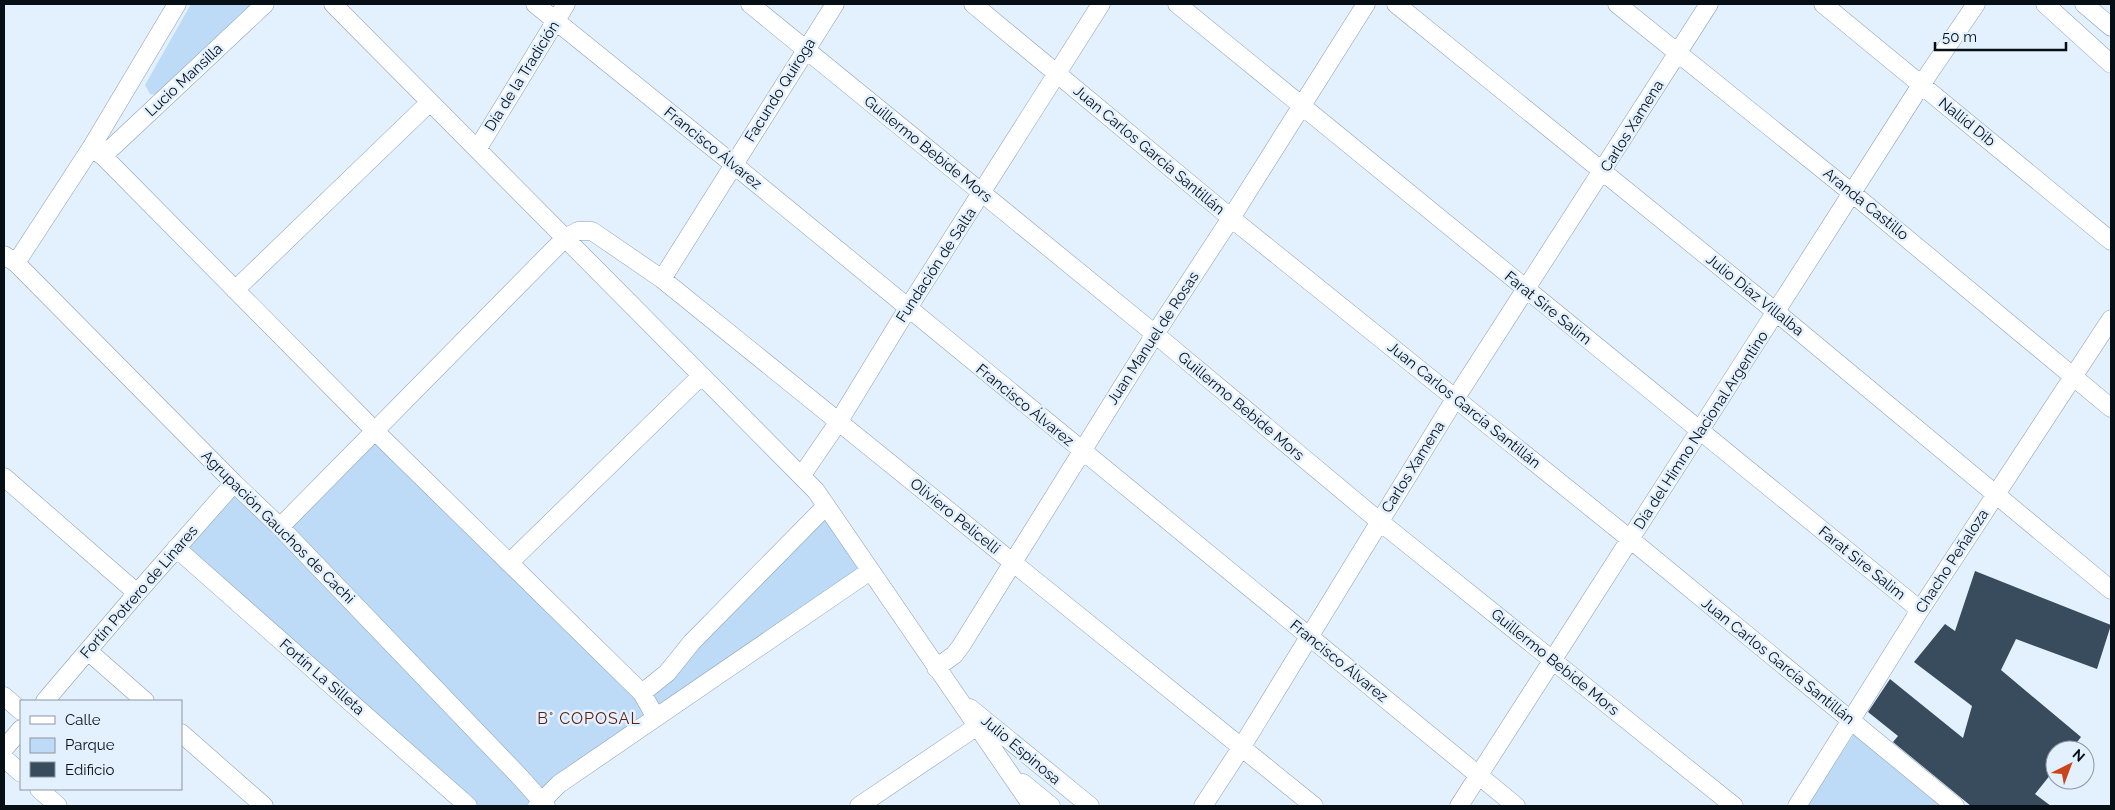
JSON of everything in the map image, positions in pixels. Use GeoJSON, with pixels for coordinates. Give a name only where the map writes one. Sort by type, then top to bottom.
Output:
{"type":"FeatureCollection","features":[{"type":"Feature","properties":{"kind":"street"},"geometry":{"type":"LineString","coordinates":[[10,259],[97,152],[177,4]]}},
{"type":"Feature","properties":{"kind":"street","name":"Lucio Mansilla"},"geometry":{"type":"LineString","coordinates":[[97,152],[265,4]]}},
{"type":"Feature","properties":{"kind":"street"},"geometry":{"type":"LineString","coordinates":[[333,4],[478,148],[701,376],[802,475],[826,506],[953,694],[1032,806]]}},
{"type":"Feature","properties":{"kind":"street","name":"Francisco Álvarez"},"geometry":{"type":"LineString","coordinates":[[535,4],[1516,806]]}},
{"type":"Feature","properties":{"kind":"street","name":"Día de la Tradición"},"geometry":{"type":"LineString","coordinates":[[478,148],[566,4]]}},
{"type":"Feature","properties":{"kind":"street","name":"Guillermo Bebide Mors"},"geometry":{"type":"LineString","coordinates":[[750,4],[1155,334],[1379,521],[1734,806]]}},
{"type":"Feature","properties":{"kind":"street","name":"Facundo Quiroga"},"geometry":{"type":"LineString","coordinates":[[662,279],[835,4]]}},
{"type":"Feature","properties":{"kind":"street","name":"Juan Carlos García Santillán"},"geometry":{"type":"LineString","coordinates":[[973,4],[1231,218],[1630,539],[1955,806]]}},
{"type":"Feature","properties":{"kind":"street","name":"Fundación de Salta"},"geometry":{"type":"LineString","coordinates":[[802,475],[839,421],[908,308],[982,194],[1056,72],[1101,4]]}},
{"type":"Feature","properties":{"kind":"street","name":"Farat Sire Salim"},"geometry":{"type":"LineString","coordinates":[[1177,4],[1920,610]]}},
{"type":"Feature","properties":{"kind":"street","name":"Juan Manuel de Rosas"},"geometry":{"type":"LineString","coordinates":[[936,668],[954,655],[961,646],[1155,334],[1303,106],[1366,4]]}},
{"type":"Feature","properties":{"kind":"street","name":"Julio Díaz Villalba"},"geometry":{"type":"LineString","coordinates":[[1396,4],[1776,312],[2111,590]]}},
{"type":"Feature","properties":{"kind":"street","name":"Aranda Castillo"},"geometry":{"type":"LineString","coordinates":[[1617,4],[1852,192],[2111,408]]}},
{"type":"Feature","properties":{"kind":"street","name":"Carlos Xamena"},"geometry":{"type":"LineString","coordinates":[[1202,806],[1241,748],[1455,399],[1709,4]]}},
{"type":"Feature","properties":{"kind":"street","name":"Nallid Dib"},"geometry":{"type":"LineString","coordinates":[[1823,4],[2111,241]]}},
{"type":"Feature","properties":{"kind":"street","name":"Día del Himno Nacional Argentino"},"geometry":{"type":"LineString","coordinates":[[1459,806],[1852,192],[1976,4]]}},
{"type":"Feature","properties":{"kind":"street"},"geometry":{"type":"LineString","coordinates":[[2045,4],[2111,64]]}},
{"type":"Feature","properties":{"kind":"street"},"geometry":{"type":"LineString","coordinates":[[2084,4],[2111,27]]}},
{"type":"Feature","properties":{"kind":"street"},"geometry":{"type":"LineString","coordinates":[[236,290],[430,102]]}},
{"type":"Feature","properties":{"kind":"street"},"geometry":{"type":"LineString","coordinates":[[97,152],[642,693],[655,716]]}},
{"type":"Feature","properties":{"kind":"street","name":"Oliviero Pelicelli"},"geometry":{"type":"LineString","coordinates":[[565,238],[578,231],[592,231],[662,279],[1314,806]]}},
{"type":"Feature","properties":{"kind":"street"},"geometry":{"type":"LineString","coordinates":[[280,527],[565,238]]}},
{"type":"Feature","properties":{"kind":"street","name":"Agrupación Gauchos de Cachi"},"geometry":{"type":"LineString","coordinates":[[10,259],[234,484],[280,527],[542,804]]}},
{"type":"Feature","properties":{"kind":"street","name":"Chacho Peñaloza"},"geometry":{"type":"LineString","coordinates":[[1797,806],[1920,610],[2111,318]]}},
{"type":"Feature","properties":{"kind":"street"},"geometry":{"type":"LineString","coordinates":[[509,563],[701,376]]}},
{"type":"Feature","properties":{"kind":"street"},"geometry":{"type":"LineString","coordinates":[[4,477],[137,593]]}},
{"type":"Feature","properties":{"kind":"street","name":"Fortín Potrero de Linares"},"geometry":{"type":"LineString","coordinates":[[46,700],[176,548],[234,484]]}},
{"type":"Feature","properties":{"kind":"street"},"geometry":{"type":"LineString","coordinates":[[642,693],[667,673],[692,642],[826,506]]}},
{"type":"Feature","properties":{"kind":"street","name":"Fortín La Silleta"},"geometry":{"type":"LineString","coordinates":[[176,548],[468,806]]}},
{"type":"Feature","properties":{"kind":"street"},"geometry":{"type":"LineString","coordinates":[[542,804],[559,784],[655,716],[870,571]]}},
{"type":"Feature","properties":{"kind":"street"},"geometry":{"type":"LineString","coordinates":[[88,651],[144,700]]}},
{"type":"Feature","properties":{"kind":"street","name":"Julio Espinosa"},"geometry":{"type":"LineString","coordinates":[[953,694],[1090,806]]}},
{"type":"Feature","properties":{"kind":"street"},"geometry":{"type":"LineString","coordinates":[[4,696],[20,710]]}},
{"type":"Feature","properties":{"kind":"street"},"geometry":{"type":"LineString","coordinates":[[859,806],[976,726]]}},
{"type":"Feature","properties":{"kind":"street"},"geometry":{"type":"LineString","coordinates":[[4,749],[20,729]]}},
{"type":"Feature","properties":{"kind":"street"},"geometry":{"type":"LineString","coordinates":[[182,734],[264,806]]}},
{"type":"Feature","properties":{"kind":"street"},"geometry":{"type":"LineString","coordinates":[[4,758],[20,772]]}},
{"type":"Feature","properties":{"kind":"street","name":"Julio Espinosa"},"geometry":{"type":"LineString","coordinates":[[1007,770],[1051,806]]}},
{"type":"Feature","properties":{"kind":"street"},"geometry":{"type":"LineString","coordinates":[[39,790],[58,806]]}},
{"type":"Feature","properties":{"kind":"green space"},"geometry":{"type":"Polygon","coordinates":[[[191,4],[256,4],[160,96],[150,94],[145,85],[191,4]]]}},
{"type":"Feature","properties":{"kind":"green space"},"geometry":{"type":"Polygon","coordinates":[[[375,431],[642,693],[826,506],[870,571],[559,784],[546,806],[468,806],[176,548],[234,483],[280,527],[375,431]]]}},
{"type":"Feature","properties":{"kind":"green space"},"geometry":{"type":"Polygon","coordinates":[[[1854,734],[1944,806],[1807,806],[1854,734]]]}},
{"type":"Feature","properties":{"kind":"building"},"geometry":{"type":"Polygon","coordinates":[[[1975,571],[2111,625],[2097,669],[2016,639],[2001,670],[2081,737],[2079,740],[2045,740],[2045,782],[2035,794],[2051,806],[1971,806],[1893,742],[1898,736],[1868,712],[1890,679],[1963,738],[1972,706],[1914,662],[1945,624],[1955,631],[1975,571]]]}},
{"type":"Feature","properties":{"kind":"district","name":"B° COPOSAL"},"geometry":{"type":"Point","coordinates":[589,718]}}]}
